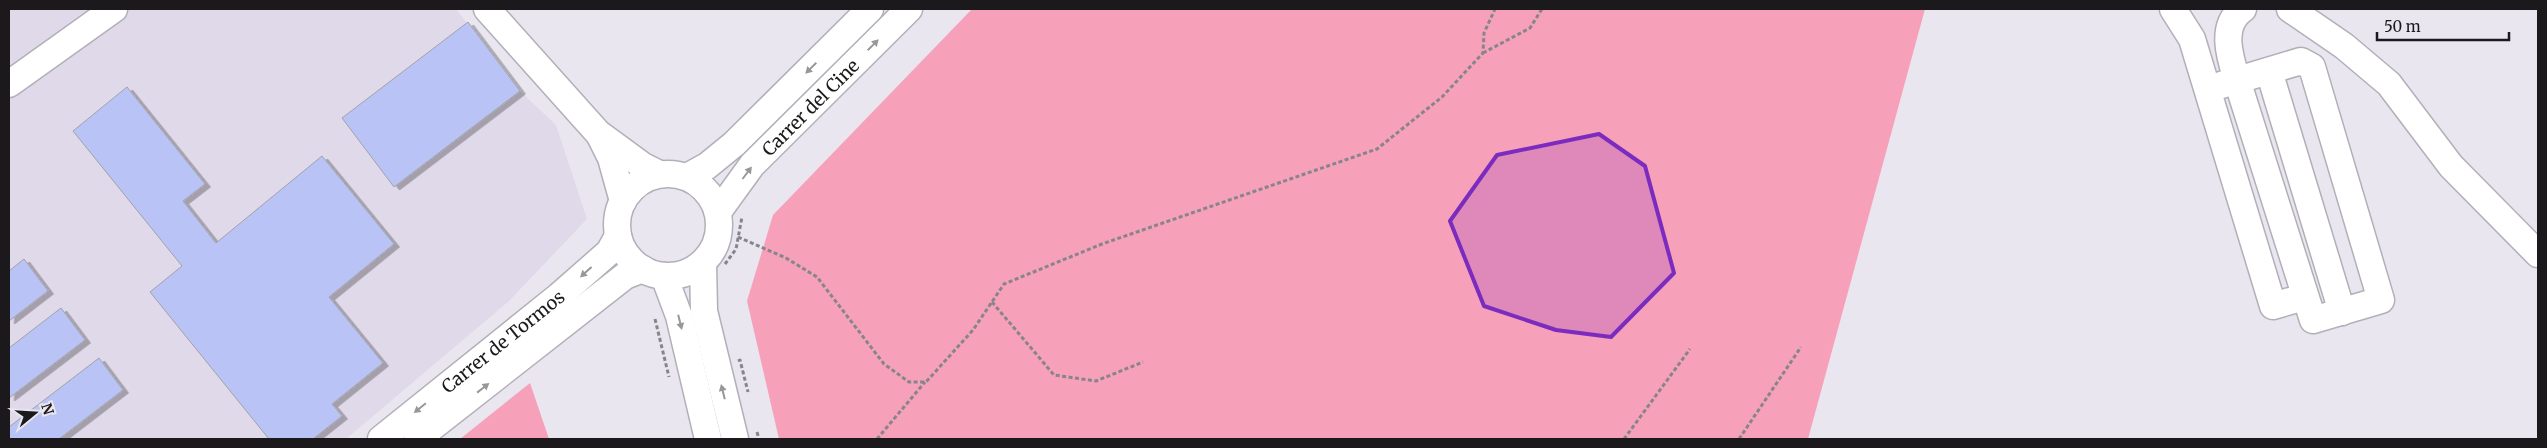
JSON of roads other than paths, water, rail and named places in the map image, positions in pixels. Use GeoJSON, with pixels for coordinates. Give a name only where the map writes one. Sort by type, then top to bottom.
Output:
{"type":"FeatureCollection","features":[{"type":"Feature","properties":{"kind":"street"},"geometry":{"type":"LineString","coordinates":[[9,84],[114,9]]}},
{"type":"Feature","properties":{"kind":"street"},"geometry":{"type":"LineString","coordinates":[[487,9],[598,133],[643,166],[659,174]]}},
{"type":"Feature","properties":{"kind":"street","name":"Carrer del Cine"},"geometry":{"type":"LineString","coordinates":[[687,177],[707,166],[734,144],[870,9]]}},
{"type":"Feature","properties":{"kind":"street","name":"Carrer del Cine"},"geometry":{"type":"LineString","coordinates":[[730,214],[752,165],[908,9]]}},
{"type":"Feature","properties":{"kind":"street"},"geometry":{"type":"LineString","coordinates":[[2173,9],[2192,39],[2273,306],[2304,297]]}},
{"type":"Feature","properties":{"kind":"street"},"geometry":{"type":"LineString","coordinates":[[2208,89],[2237,80],[2300,62],[2312,67],[2380,300],[2313,320],[2304,297],[2237,80],[2228,48],[2230,27],[2237,13],[2243,9]]}},
{"type":"Feature","properties":{"kind":"street"},"geometry":{"type":"LineString","coordinates":[[2290,9],[2344,46],[2388,84],[2451,166],[2538,254]]}},
{"type":"Feature","properties":{"kind":"street"},"geometry":{"type":"LineString","coordinates":[[2269,71],[2342,312]]}},
{"type":"Feature","properties":{"kind":"street"},"geometry":{"type":"LineString","coordinates":[[598,133],[611,158],[623,200]]}},
{"type":"Feature","properties":{"kind":"street"},"geometry":{"type":"LineString","coordinates":[[708,439],[679,316],[653,272],[627,255],[618,236],[618,218],[623,200],[632,188],[645,179],[659,174],[674,173],[687,177],[701,185],[730,214],[720,226],[712,252],[712,267],[704,311],[735,439]]}},
{"type":"Feature","properties":{"kind":"street","name":"Carrer de Tormos"},"geometry":{"type":"LineString","coordinates":[[381,439],[560,296],[609,252],[618,236]]}},
{"type":"Feature","properties":{"kind":"street"},"geometry":{"type":"LineString","coordinates":[[653,272],[678,275],[712,267]]}},
{"type":"Feature","properties":{"kind":"street","name":"Carrer de Tormos"},"geometry":{"type":"LineString","coordinates":[[417,439],[625,276],[653,272]]}}]}
